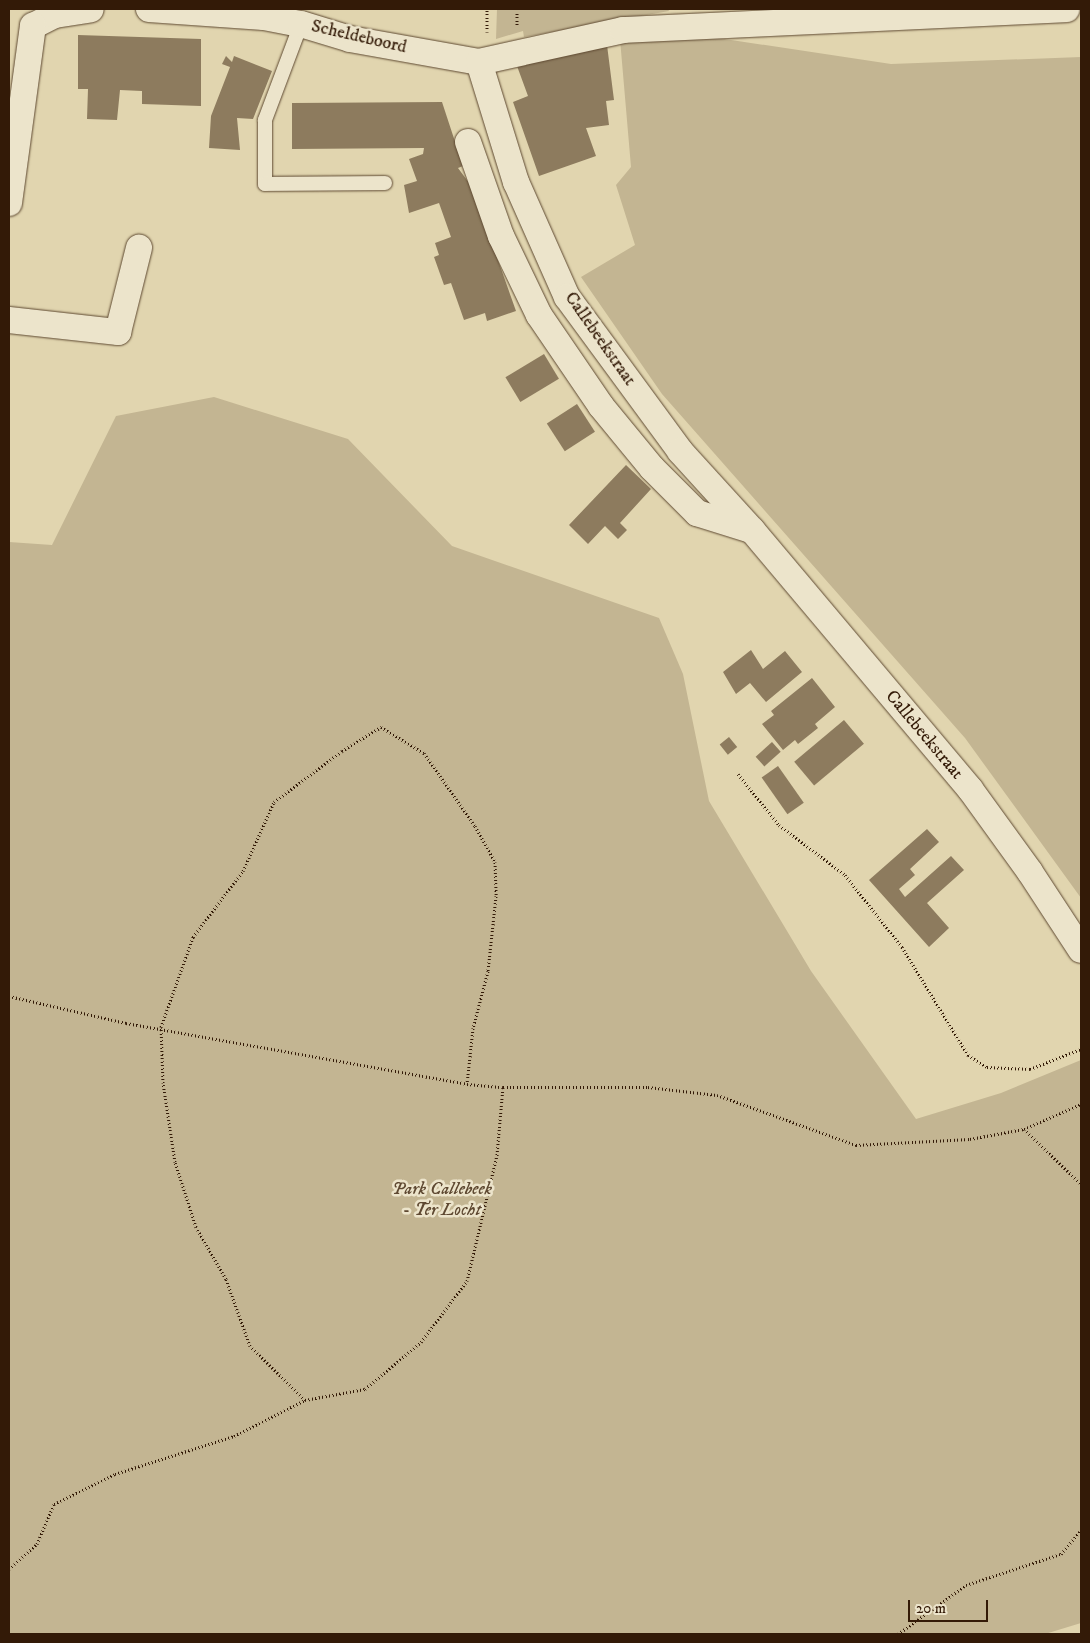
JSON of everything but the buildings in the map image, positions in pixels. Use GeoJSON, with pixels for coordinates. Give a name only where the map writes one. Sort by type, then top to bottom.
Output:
{"type":"FeatureCollection","features":[{"type":"Feature","properties":{"kind":"street"},"geometry":{"type":"LineString","coordinates":[[9,204],[26,17],[55,15],[91,9]]}},
{"type":"Feature","properties":{"kind":"street","name":"Scheldeboord"},"geometry":{"type":"LineString","coordinates":[[149,9],[264,17],[301,24],[350,39],[478,62]]}},
{"type":"Feature","properties":{"kind":"street"},"geometry":{"type":"LineString","coordinates":[[478,62],[623,30],[1067,9]]}},
{"type":"Feature","properties":{"kind":"street","name":"Callebeekstraat"},"geometry":{"type":"LineString","coordinates":[[478,62],[516,182],[567,297],[680,451],[752,530],[970,789],[1030,872],[1081,950]]}},
{"type":"Feature","properties":{"kind":"street","name":"Callebeekstraat"},"geometry":{"type":"LineString","coordinates":[[468,142],[501,236],[539,315],[601,406],[652,468],[697,513],[752,530]]}},
{"type":"Feature","properties":{"kind":"street"},"geometry":{"type":"LineString","coordinates":[[9,320],[118,332],[139,248]]}},
{"type":"Feature","properties":{"kind":"lane"},"geometry":{"type":"LineString","coordinates":[[301,24],[265,120],[265,184],[385,183]]}},
{"type":"Feature","properties":{"kind":"path"},"geometry":{"type":"LineString","coordinates":[[305,1400],[250,1346],[226,1280],[196,1227],[175,1162],[163,1083],[161,1027],[193,938],[243,871],[274,802],[342,751],[381,727],[424,753],[475,826],[496,862],[496,896],[488,971],[473,1028],[467,1084]]}},
{"type":"Feature","properties":{"kind":"path"},"geometry":{"type":"LineString","coordinates":[[738,774],[778,825],[845,875],[902,947],[968,1055],[987,1067],[1030,1069],[1081,1049]]}},
{"type":"Feature","properties":{"kind":"path"},"geometry":{"type":"LineString","coordinates":[[9,996],[161,1027],[467,1084],[503,1087],[648,1087],[717,1096],[856,1145],[970,1139],[1024,1129],[1081,1104]]}},
{"type":"Feature","properties":{"kind":"path"},"geometry":{"type":"LineString","coordinates":[[9,1568],[37,1544],[54,1504],[114,1474],[234,1436],[305,1400],[365,1389],[421,1342],[468,1281],[497,1156],[503,1087]]}},
{"type":"Feature","properties":{"kind":"path"},"geometry":{"type":"LineString","coordinates":[[1024,1129],[1081,1184]]}},
{"type":"Feature","properties":{"kind":"path"},"geometry":{"type":"LineString","coordinates":[[898,1634],[966,1585],[1061,1554],[1081,1530]]}},
{"type":"Feature","properties":{"kind":"green space"},"geometry":{"type":"Polygon","coordinates":[[[497,9],[668,9],[669,11],[524,37],[523,31],[496,39],[497,9]]]}},
{"type":"Feature","properties":{"kind":"green space"},"geometry":{"type":"Polygon","coordinates":[[[698,35],[891,64],[1081,57],[1081,898],[965,738],[662,394],[581,277],[635,245],[616,185],[631,167],[620,39],[698,35]]]}},
{"type":"Feature","properties":{"kind":"green space","name":"Park Callebeek - Ter Locht"},"geometry":{"type":"Polygon","coordinates":[[[214,397],[348,439],[452,546],[659,618],[683,674],[709,801],[811,971],[916,1119],[1001,1093],[1081,1060],[1081,1623],[1045,1634],[9,1634],[9,542],[52,545],[116,416],[214,397]]]}}]}
